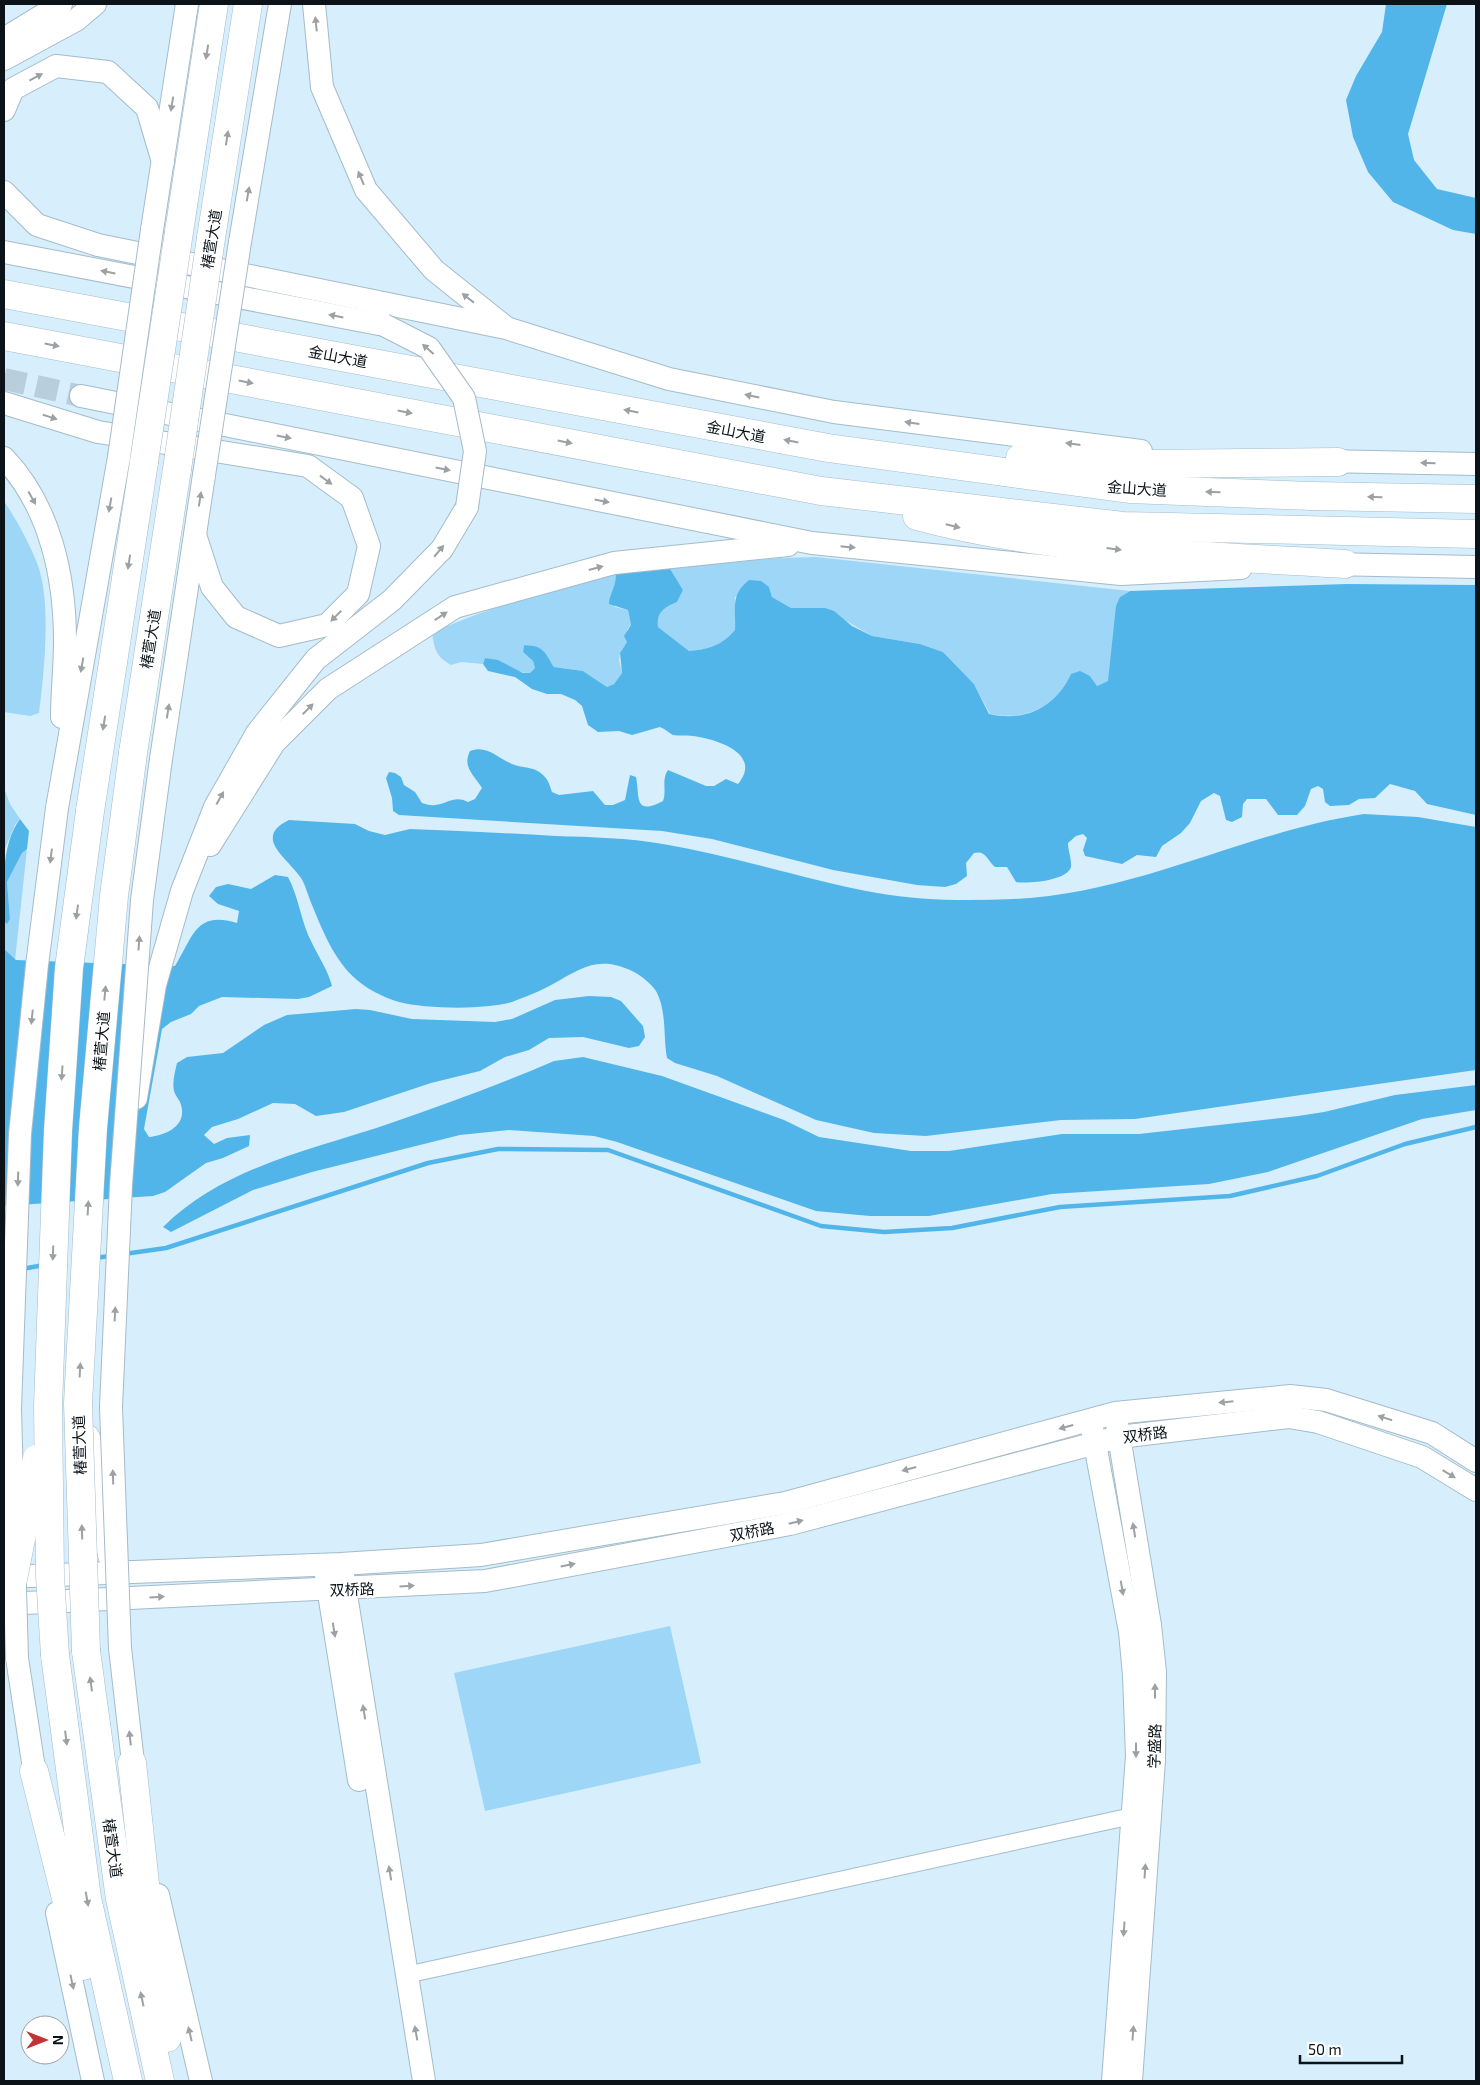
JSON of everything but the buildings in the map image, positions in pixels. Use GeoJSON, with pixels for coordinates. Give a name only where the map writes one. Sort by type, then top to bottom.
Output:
{"type":"FeatureCollection","features":[{"type":"Feature","properties":{"kind":"highway","name":"椿萱大道"},"geometry":{"type":"LineString","coordinates":[[128,2081],[87,1898],[55,1655],[50,1576],[48,1406],[58,1131],[69,968],[90,811],[131,460],[165,231],[214,4]]}},
{"type":"Feature","properties":{"kind":"highway","name":"椿萱大道"},"geometry":{"type":"LineString","coordinates":[[160,2081],[120,1900],[86,1651],[78,1404],[92,1128],[114,896],[133,753],[248,4]]}},
{"type":"Feature","properties":{"kind":"highway","name":"金山大道"},"geometry":{"type":"LineString","coordinates":[[4,294],[828,448],[1129,489],[1312,496],[1476,498]]}},
{"type":"Feature","properties":{"kind":"highway"},"geometry":{"type":"LineString","coordinates":[[4,336],[822,491],[958,527],[1110,548],[1345,564]]}},
{"type":"Feature","properties":{"kind":"highway"},"geometry":{"type":"LineString","coordinates":[[828,448],[1139,464],[1338,462]]}},
{"type":"Feature","properties":{"kind":"highway"},"geometry":{"type":"LineString","coordinates":[[822,491],[1123,526],[1476,534]]}},
{"type":"Feature","properties":{"kind":"highway"},"geometry":{"type":"LineString","coordinates":[[78,1404],[116,1571]]}},
{"type":"Feature","properties":{"kind":"highway"},"geometry":{"type":"LineString","coordinates":[[9,1578],[48,1406]]}},
{"type":"Feature","properties":{"kind":"highway"},"geometry":{"type":"LineString","coordinates":[[132,1763],[146,1892],[174,2081]]}},
{"type":"Feature","properties":{"kind":"highway"},"geometry":{"type":"LineString","coordinates":[[34,1771],[113,2081]]}},
{"type":"Feature","properties":{"kind":"main road"},"geometry":{"type":"LineString","coordinates":[[4,39],[61,4]]}},
{"type":"Feature","properties":{"kind":"main road"},"geometry":{"type":"LineString","coordinates":[[4,59],[76,20],[95,4]]}},
{"type":"Feature","properties":{"kind":"main road"},"geometry":{"type":"LineString","coordinates":[[165,231],[162,162],[187,4]]}},
{"type":"Feature","properties":{"kind":"main road"},"geometry":{"type":"LineString","coordinates":[[201,2081],[158,1898],[132,1763],[120,1648],[110,1407],[121,1185],[142,900],[160,759],[240,242],[280,4]]}},
{"type":"Feature","properties":{"kind":"main road"},"geometry":{"type":"LineString","coordinates":[[314,4],[322,87],[366,190],[434,270],[506,328]]}},
{"type":"Feature","properties":{"kind":"main road"},"geometry":{"type":"LineString","coordinates":[[4,110],[13,89],[56,66],[108,72],[147,108],[162,162]]}},
{"type":"Feature","properties":{"kind":"main road"},"geometry":{"type":"LineString","coordinates":[[4,192],[37,225],[98,246],[506,328],[669,379],[834,412],[1116,450],[1338,462],[1476,464]]}},
{"type":"Feature","properties":{"kind":"main road"},"geometry":{"type":"LineString","coordinates":[[4,252],[384,325],[429,348],[464,398],[475,451],[467,507],[442,549],[392,600],[316,659],[265,738],[182,891],[155,985],[121,1185]]}},
{"type":"Feature","properties":{"kind":"main road"},"geometry":{"type":"LineString","coordinates":[[81,396],[812,543],[1121,574],[1345,564],[1476,568]]}},
{"type":"Feature","properties":{"kind":"main road"},"geometry":{"type":"LineString","coordinates":[[4,403],[98,432],[308,466],[352,498],[369,546],[358,594],[326,625],[279,636],[236,618],[212,587],[195,536]]}},
{"type":"Feature","properties":{"kind":"main road"},"geometry":{"type":"LineString","coordinates":[[4,458],[32,496],[46,528],[58,564],[65,642],[61,784]]}},
{"type":"Feature","properties":{"kind":"main road"},"geometry":{"type":"LineString","coordinates":[[93,2081],[57,1914],[17,1658],[9,1578],[10,1409],[20,1134],[37,965],[57,808],[131,460]]}},
{"type":"Feature","properties":{"kind":"main road"},"geometry":{"type":"LineString","coordinates":[[265,738],[328,688],[455,607],[614,563],[812,543]]}},
{"type":"Feature","properties":{"kind":"main road","name":"双桥路"},"geometry":{"type":"LineString","coordinates":[[9,1578],[332,1564],[481,1555],[785,1503],[1115,1413],[1290,1396],[1326,1400],[1432,1433],[1476,1461]]}},
{"type":"Feature","properties":{"kind":"main road","name":"学盛路"},"geometry":{"type":"LineString","coordinates":[[1115,1413],[1150,1625],[1155,1672],[1154,1760],[1131,2081]]}},
{"type":"Feature","properties":{"kind":"main road","name":"双桥路"},"geometry":{"type":"LineString","coordinates":[[4,1604],[336,1590],[485,1581],[790,1524],[1119,1437],[1288,1417],[1318,1422],[1422,1457],[1476,1490]]}},
{"type":"Feature","properties":{"kind":"main road","name":"学盛路"},"geometry":{"type":"LineString","coordinates":[[1091,1420],[1130,1632],[1134,1675],[1137,1756],[1114,2081]]}},
{"type":"Feature","properties":{"kind":"main road"},"geometry":{"type":"LineString","coordinates":[[332,1564],[408,2081]]}},
{"type":"Feature","properties":{"kind":"main road"},"geometry":{"type":"LineString","coordinates":[[336,1590],[424,2081]]}},
{"type":"Feature","properties":{"kind":"street"},"geometry":{"type":"LineString","coordinates":[[406,1974],[1132,1816]]}},
{"type":"Feature","properties":{"kind":"shaded area"},"geometry":{"type":"Polygon","coordinates":[[[1386,4],[1447,4],[1408,134],[1414,160],[1437,189],[1476,198],[1476,234],[1453,230],[1393,202],[1368,172],[1353,137],[1346,100],[1356,76],[1382,32],[1386,4]]]}},
{"type":"Feature","properties":{"kind":"shaded area"},"geometry":{"type":"Polygon","coordinates":[[[4,501],[34,555],[42,578],[46,616],[43,678],[39,713],[30,716],[4,712],[4,501]]]}},
{"type":"Feature","properties":{"kind":"shaded area"},"geometry":{"type":"Polygon","coordinates":[[[816,557],[1130,591],[1120,597],[1109,681],[1097,686],[1090,676],[1071,674],[1057,696],[1038,709],[1015,715],[990,714],[974,684],[943,652],[920,644],[872,636],[843,619],[812,608],[791,608],[772,597],[769,587],[735,597],[735,630],[725,640],[714,646],[689,651],[658,627],[658,617],[662,611],[677,602],[683,590],[669,567],[779,558],[816,557]]]}},
{"type":"Feature","properties":{"kind":"shaded area"},"geometry":{"type":"Polygon","coordinates":[[[669,567],[683,590],[677,602],[662,611],[658,617],[658,627],[689,651],[714,646],[725,640],[735,630],[735,602],[739,591],[749,580],[761,581],[769,587],[772,597],[791,608],[825,608],[834,611],[852,626],[872,636],[920,644],[943,652],[974,684],[989,714],[1002,716],[1027,714],[1038,710],[1056,696],[1071,674],[1080,671],[1090,676],[1097,686],[1108,681],[1116,606],[1120,597],[1130,591],[1347,584],[1476,585],[1476,815],[1427,804],[1415,791],[1390,784],[1375,798],[1359,799],[1349,805],[1330,806],[1325,802],[1323,789],[1318,786],[1311,789],[1305,806],[1297,815],[1278,815],[1266,799],[1247,799],[1243,804],[1242,817],[1232,822],[1226,820],[1220,796],[1214,793],[1201,801],[1190,823],[1181,833],[1162,846],[1156,857],[1137,855],[1122,864],[1085,856],[1083,850],[1087,838],[1083,834],[1076,836],[1068,843],[1071,867],[1062,876],[1046,881],[1016,882],[1007,867],[995,867],[984,854],[978,852],[974,853],[966,863],[967,876],[956,884],[945,887],[917,885],[833,870],[712,839],[662,831],[399,815],[393,811],[392,798],[386,778],[389,772],[401,777],[404,785],[415,792],[422,803],[428,805],[459,799],[468,802],[475,799],[482,788],[470,771],[467,762],[470,751],[476,750],[491,752],[514,765],[531,768],[539,772],[546,778],[552,792],[559,795],[593,791],[605,805],[613,805],[625,800],[630,775],[636,777],[638,797],[642,805],[647,807],[663,801],[665,778],[668,770],[706,786],[714,786],[726,779],[738,784],[744,773],[745,764],[741,756],[724,745],[703,738],[673,735],[660,727],[632,735],[619,731],[598,732],[588,725],[582,706],[575,700],[561,694],[547,694],[532,689],[515,677],[488,671],[483,664],[485,658],[498,660],[523,673],[530,673],[535,668],[533,661],[523,652],[524,645],[531,646],[543,650],[554,667],[583,671],[607,687],[614,684],[622,673],[620,653],[627,642],[624,636],[631,625],[628,610],[609,604],[616,573],[669,567]]]}},
{"type":"Feature","properties":{"kind":"shaded area"},"geometry":{"type":"Polygon","coordinates":[[[616,573],[616,586],[610,596],[615,607],[628,610],[631,625],[627,630],[627,642],[620,653],[619,660],[622,673],[614,684],[607,687],[583,671],[554,667],[542,651],[530,645],[524,645],[523,652],[533,661],[535,668],[530,673],[519,672],[485,658],[483,664],[461,662],[451,665],[439,656],[435,649],[432,633],[454,623],[523,599],[616,573]]]}},
{"type":"Feature","properties":{"kind":"shaded area"},"geometry":{"type":"Polygon","coordinates":[[[4,788],[10,804],[20,819],[15,825],[4,851],[4,788]]]}},
{"type":"Feature","properties":{"kind":"shaded area"},"geometry":{"type":"Polygon","coordinates":[[[1364,814],[1418,817],[1476,827],[1476,1070],[1135,1119],[1061,1120],[926,1136],[874,1133],[816,1120],[717,1076],[675,1063],[667,1058],[662,1007],[656,991],[641,976],[618,966],[599,964],[581,969],[548,987],[501,1005],[472,1007],[424,1006],[399,1002],[384,997],[362,984],[345,968],[321,927],[303,881],[276,848],[273,841],[273,834],[278,827],[289,820],[355,824],[369,831],[385,835],[410,829],[623,839],[690,849],[823,882],[894,896],[928,899],[997,900],[1059,895],[1103,886],[1147,875],[1276,834],[1364,814]]]}},
{"type":"Feature","properties":{"kind":"shaded area"},"geometry":{"type":"Polygon","coordinates":[[[20,819],[29,831],[27,849],[22,853],[7,882],[10,919],[7,924],[4,921],[4,868],[9,842],[20,819]]]}},
{"type":"Feature","properties":{"kind":"shaded area"},"geometry":{"type":"Polygon","coordinates":[[[27,849],[15,960],[4,949],[4,921],[7,923],[10,919],[7,882],[22,853],[27,849]]]}},
{"type":"Feature","properties":{"kind":"shaded area"},"geometry":{"type":"Polygon","coordinates":[[[275,875],[288,877],[308,935],[326,969],[332,986],[309,997],[298,999],[222,997],[199,1006],[191,1014],[171,1022],[162,1029],[144,1129],[149,1137],[170,1131],[182,1116],[180,1102],[173,1088],[177,1063],[187,1057],[223,1053],[264,1025],[287,1015],[356,1009],[412,1019],[495,1022],[512,1019],[555,1000],[589,996],[611,997],[621,1001],[643,1026],[645,1037],[639,1046],[629,1048],[583,1037],[549,1038],[529,1050],[505,1057],[480,1071],[431,1083],[344,1112],[316,1116],[295,1104],[273,1103],[238,1119],[212,1127],[204,1135],[214,1144],[227,1138],[250,1135],[249,1146],[223,1158],[206,1163],[165,1192],[153,1196],[4,1206],[4,949],[16,960],[175,966],[192,936],[204,923],[213,920],[223,920],[237,923],[239,911],[218,904],[209,896],[216,887],[228,884],[251,889],[275,875]]]}},
{"type":"Feature","properties":{"kind":"shaded area"},"geometry":{"type":"Polygon","coordinates":[[[583,1057],[662,1076],[784,1120],[819,1137],[911,1151],[949,1151],[1062,1134],[1139,1134],[1298,1116],[1324,1112],[1395,1095],[1476,1085],[1476,1110],[1422,1119],[1268,1172],[1209,1184],[1052,1194],[929,1216],[870,1216],[816,1211],[617,1142],[594,1136],[509,1130],[460,1135],[312,1172],[253,1190],[171,1232],[163,1227],[187,1206],[214,1189],[242,1174],[271,1162],[432,1109],[554,1061],[583,1057]]]}},
{"type":"Feature","properties":{"kind":"shaded area"},"geometry":{"type":"Polygon","coordinates":[[[670,1626],[701,1763],[485,1811],[454,1673],[670,1626]]]}},
{"type":"Feature","properties":{"kind":"waterway"},"geometry":{"type":"LineString","coordinates":[[124,1254],[166,1248],[428,1163],[498,1149],[608,1150],[821,1226],[884,1232],[952,1228],[1060,1207],[1230,1196],[1317,1176],[1405,1144],[1476,1127]]}},
{"type":"Feature","properties":{"kind":"waterway"},"geometry":{"type":"LineString","coordinates":[[94,1258],[111,1256]]}},
{"type":"Feature","properties":{"kind":"waterway"},"geometry":{"type":"LineString","coordinates":[[22,1269],[44,1265]]}},
{"type":"Feature","properties":{"kind":"tunnel"},"geometry":{"type":"LineString","coordinates":[[4,379],[81,396]]}}]}
